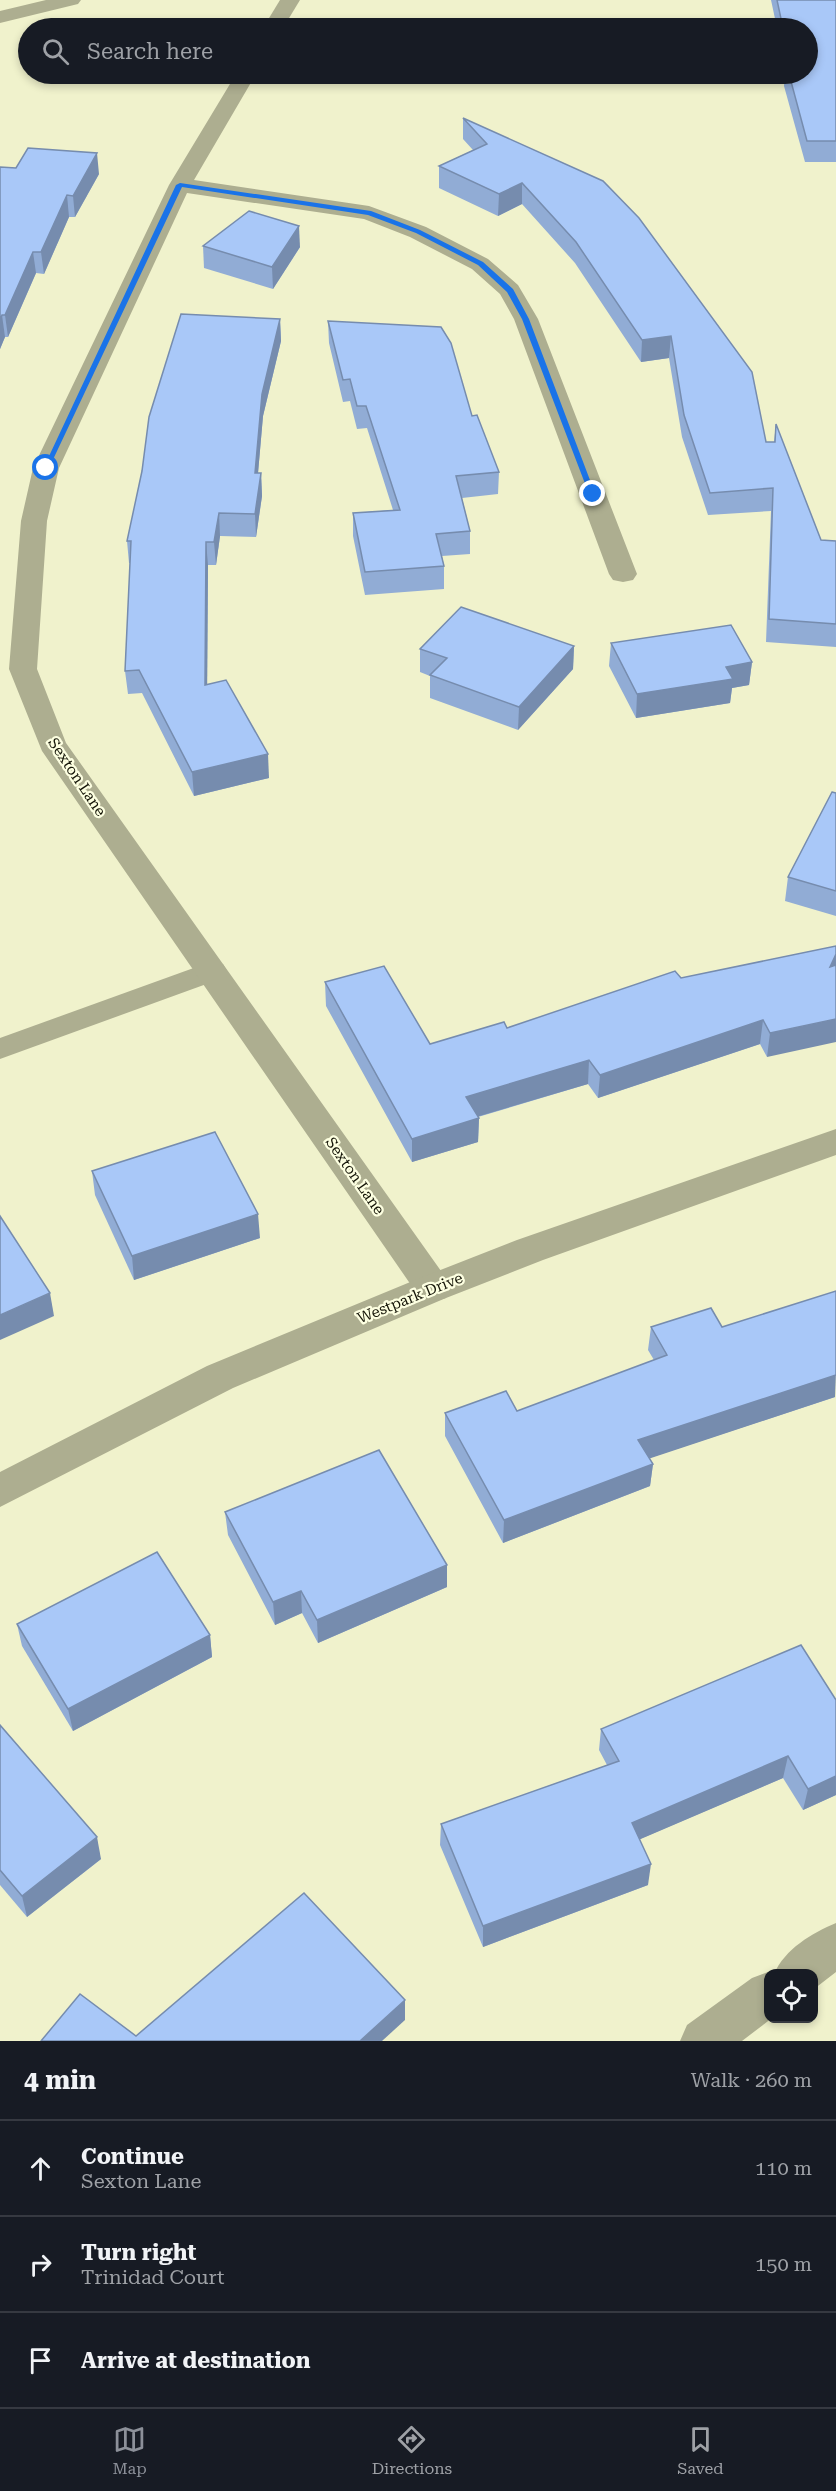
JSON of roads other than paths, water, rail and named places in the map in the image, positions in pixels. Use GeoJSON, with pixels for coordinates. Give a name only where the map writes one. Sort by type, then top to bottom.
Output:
{"type":"FeatureCollection","features":[{"type":"Feature","properties":{"kind":"street"},"geometry":{"type":"LineString","coordinates":[[0,17],[71,0]]}},
{"type":"Feature","properties":{"kind":"street"},"geometry":{"type":"LineString","coordinates":[[279,18],[290,0]]}},
{"type":"Feature","properties":{"kind":"street","name":"Sexton Lane"},"geometry":{"type":"LineString","coordinates":[[240,84],[180,185],[46,468],[34,521],[11,670],[52,744],[433,1288]]}},
{"type":"Feature","properties":{"kind":"street"},"geometry":{"type":"LineString","coordinates":[[180,185],[369,213],[418,232],[480,264],[510,290],[526,319],[623,574]]}},
{"type":"Feature","properties":{"kind":"street","name":"Westpark Drive"},"geometry":{"type":"LineString","coordinates":[[0,1491],[220,1377],[433,1288],[530,1250],[836,1142]]}},
{"type":"Feature","properties":{"kind":"street"},"geometry":{"type":"LineString","coordinates":[[804,1969],[836,1945]]}},
{"type":"Feature","properties":{"kind":"street"},"geometry":{"type":"LineString","coordinates":[[703,2041],[764,1997]]}},
{"type":"Feature","properties":{"kind":"lane"},"geometry":{"type":"LineString","coordinates":[[0,1049],[213,971]]}}]}
